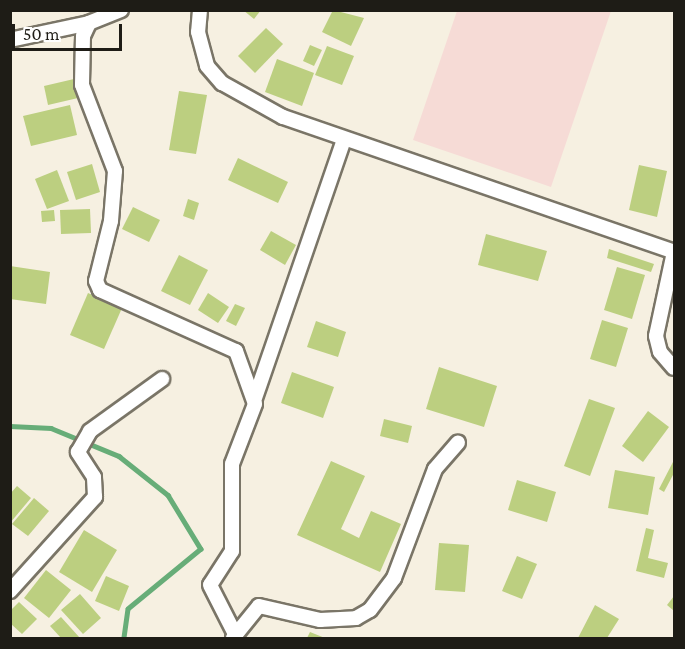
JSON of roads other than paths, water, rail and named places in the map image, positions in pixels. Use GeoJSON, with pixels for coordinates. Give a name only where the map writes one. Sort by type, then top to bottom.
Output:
{"type":"FeatureCollection","features":[{"type":"Feature","properties":{"kind":"street"},"geometry":{"type":"LineString","coordinates":[[10,40],[89,23],[121,10]]}},
{"type":"Feature","properties":{"kind":"street"},"geometry":{"type":"LineString","coordinates":[[199,11],[201,50],[222,82],[283,117],[674,251],[656,336],[660,352],[675,368]]}},
{"type":"Feature","properties":{"kind":"street"},"geometry":{"type":"LineString","coordinates":[[89,23],[82,36],[81,77],[115,171],[97,286],[232,348],[255,398]]}},
{"type":"Feature","properties":{"kind":"street"},"geometry":{"type":"LineString","coordinates":[[344,139],[232,464],[232,551],[210,585],[234,636],[260,606],[320,620],[356,618],[370,610],[394,578],[435,469],[458,443]]}},
{"type":"Feature","properties":{"kind":"street"},"geometry":{"type":"LineString","coordinates":[[10,591],[95,496],[94,477],[78,452],[90,431],[162,379]]}},
{"type":"Feature","properties":{"kind":"waterway"},"geometry":{"type":"LineString","coordinates":[[10,426],[51,428],[119,456],[168,495],[201,549],[128,609],[124,638]]}}]}
